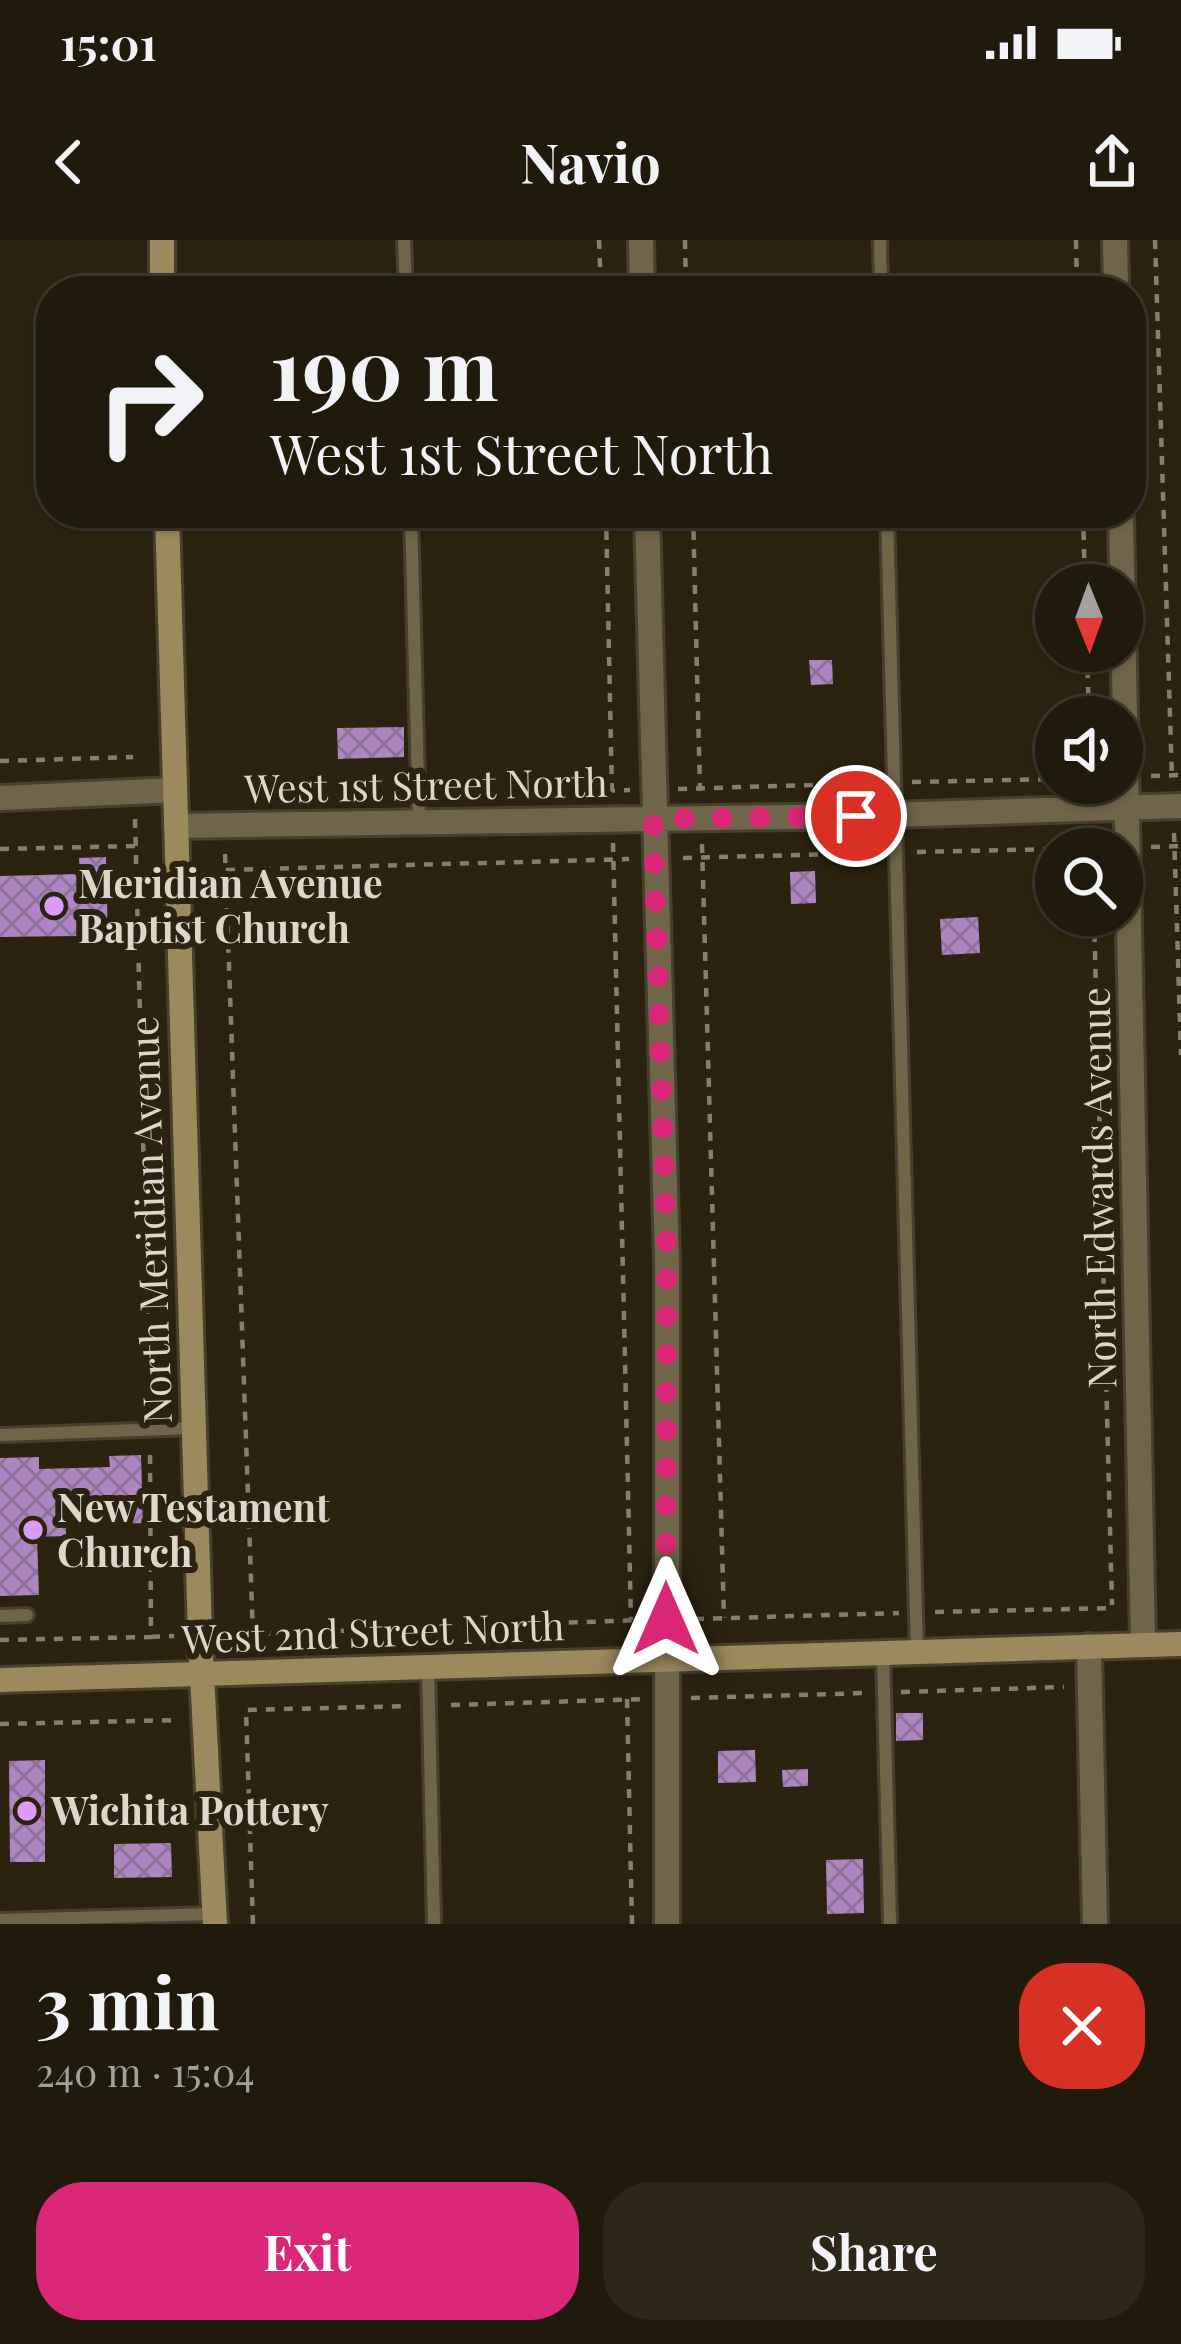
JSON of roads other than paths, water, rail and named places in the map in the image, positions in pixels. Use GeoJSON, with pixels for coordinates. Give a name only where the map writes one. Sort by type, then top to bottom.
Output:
{"type":"FeatureCollection","features":[{"type":"Feature","properties":{"kind":"main road"},"geometry":{"type":"LineString","coordinates":[[162,240],[163,276]]}},
{"type":"Feature","properties":{"kind":"main road","name":"North Meridian Avenue"},"geometry":{"type":"LineString","coordinates":[[167,528],[194,1428],[215,1919]]}},
{"type":"Feature","properties":{"kind":"main road","name":"West 2nd Street North"},"geometry":{"type":"LineString","coordinates":[[0,1680],[1181,1644]]}},
{"type":"Feature","properties":{"kind":"street"},"geometry":{"type":"LineString","coordinates":[[641,240],[642,276]]}},
{"type":"Feature","properties":{"kind":"street"},"geometry":{"type":"LineString","coordinates":[[1114,240],[1115,276]]}},
{"type":"Feature","properties":{"kind":"street"},"geometry":{"type":"LineString","coordinates":[[647,528],[667,1262],[667,1924]]}},
{"type":"Feature","properties":{"kind":"street","name":"North Edwards Avenue"},"geometry":{"type":"LineString","coordinates":[[1121,528],[1143,1645]]}},
{"type":"Feature","properties":{"kind":"street"},"geometry":{"type":"LineString","coordinates":[[0,797],[175,790]]}},
{"type":"Feature","properties":{"kind":"street","name":"West 1st Street North"},"geometry":{"type":"LineString","coordinates":[[176,826],[1177,806]]}},
{"type":"Feature","properties":{"kind":"street"},"geometry":{"type":"LineString","coordinates":[[1089,1646],[1095,1924]]}},
{"type":"Feature","properties":{"kind":"lane"},"geometry":{"type":"LineString","coordinates":[[404,240],[405,276]]}},
{"type":"Feature","properties":{"kind":"lane"},"geometry":{"type":"LineString","coordinates":[[880,240],[881,276]]}},
{"type":"Feature","properties":{"kind":"lane"},"geometry":{"type":"LineString","coordinates":[[411,528],[418,822]]}},
{"type":"Feature","properties":{"kind":"lane"},"geometry":{"type":"LineString","coordinates":[[887,528],[917,1652]]}},
{"type":"Feature","properties":{"kind":"lane"},"geometry":{"type":"LineString","coordinates":[[0,1435],[194,1428]]}},
{"type":"Feature","properties":{"kind":"lane"},"geometry":{"type":"LineString","coordinates":[[0,1616],[27,1615]]}},
{"type":"Feature","properties":{"kind":"lane"},"geometry":{"type":"LineString","coordinates":[[883,1653],[890,1924]]}},
{"type":"Feature","properties":{"kind":"lane"},"geometry":{"type":"LineString","coordinates":[[428,1667],[434,1924]]}},
{"type":"Feature","properties":{"kind":"lane"},"geometry":{"type":"LineString","coordinates":[[0,1920],[215,1919]]}},
{"type":"Feature","properties":{"kind":"place","name":"Meridian Avenue Baptist Church"},"geometry":{"type":"Point","coordinates":[54,906]}},
{"type":"Feature","properties":{"kind":"place","name":"New Testament Church"},"geometry":{"type":"Point","coordinates":[33,1530]}},
{"type":"Feature","properties":{"kind":"place","name":"Wichita Pottery"},"geometry":{"type":"Point","coordinates":[27,1811]}}]}
